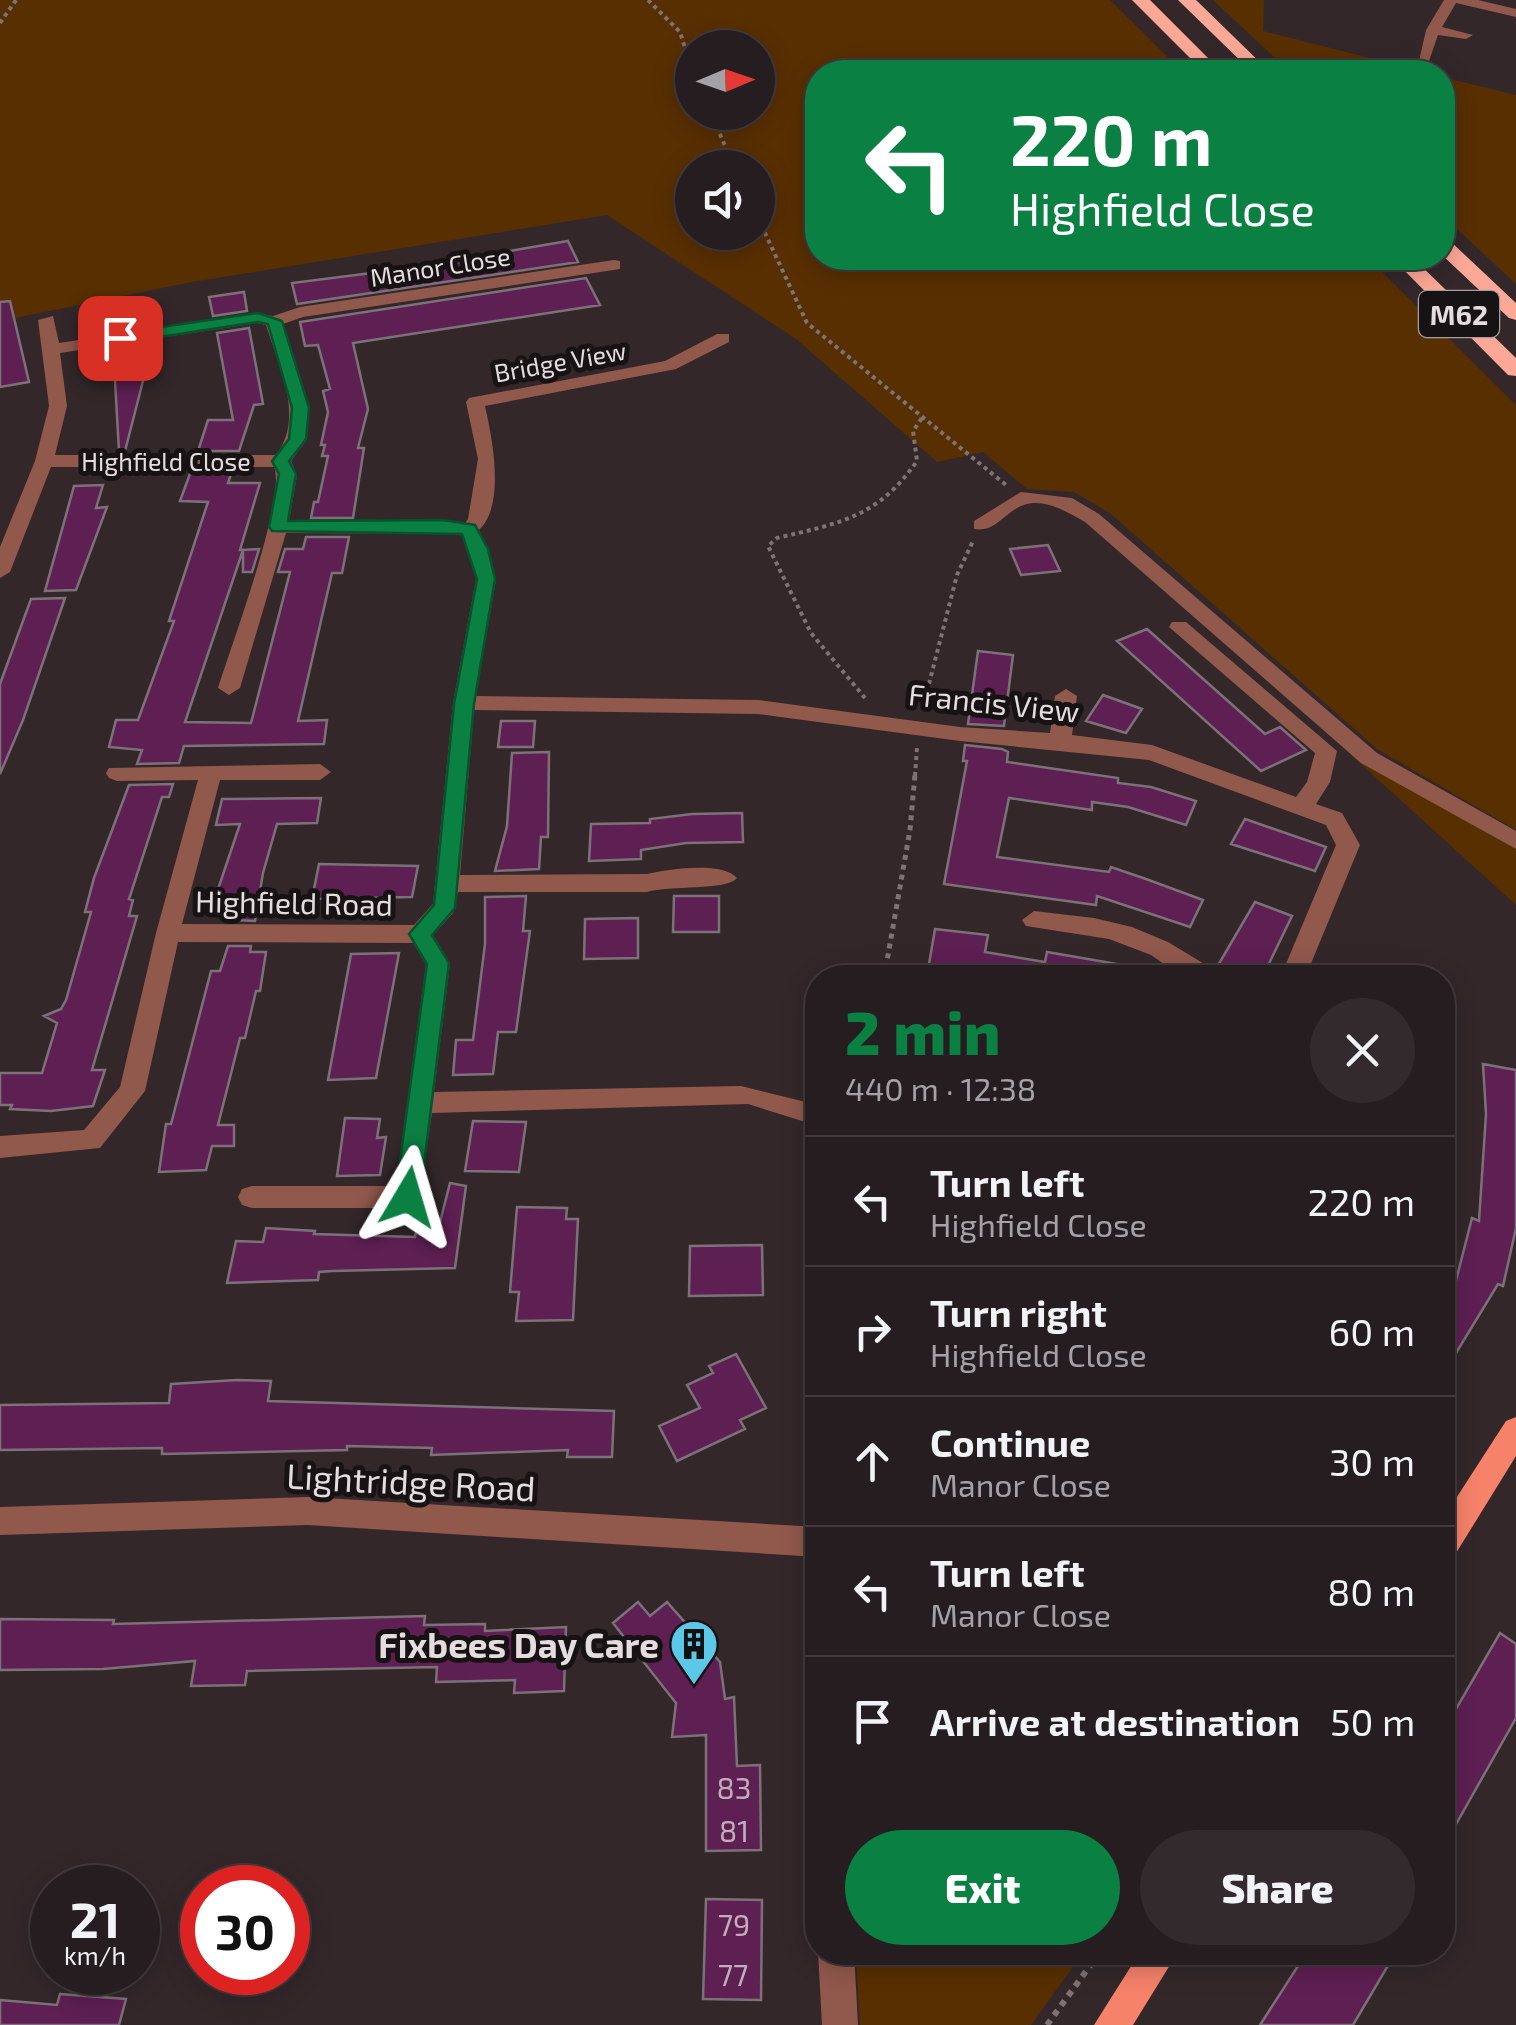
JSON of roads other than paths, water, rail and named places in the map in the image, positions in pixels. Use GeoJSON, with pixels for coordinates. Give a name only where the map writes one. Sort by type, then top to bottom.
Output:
{"type":"FeatureCollection","features":[{"type":"Feature","properties":{"kind":"highway"},"geometry":{"type":"LineString","coordinates":[[1140,0],[1202,60]]}},
{"type":"Feature","properties":{"kind":"highway"},"geometry":{"type":"LineString","coordinates":[[1186,0],[1249,60]]}},
{"type":"Feature","properties":{"kind":"highway","name":"M62"},"geometry":{"type":"LineString","coordinates":[[1455,256],[1516,314]]}},
{"type":"Feature","properties":{"kind":"highway","name":"M62"},"geometry":{"type":"LineString","coordinates":[[1414,270],[1516,370]]}},
{"type":"Feature","properties":{"kind":"main road"},"geometry":{"type":"LineString","coordinates":[[1455,1527],[1516,1430]]}},
{"type":"Feature","properties":{"kind":"main road"},"geometry":{"type":"LineString","coordinates":[[1112,2025],[1152,1965]]}},
{"type":"Feature","properties":{"kind":"street"},"geometry":{"type":"LineString","coordinates":[[1424,58],[1433,30],[1450,0]]}},
{"type":"Feature","properties":{"kind":"street"},"geometry":{"type":"LineString","coordinates":[[1460,0],[1516,13]]}},
{"type":"Feature","properties":{"kind":"street"},"geometry":{"type":"LineString","coordinates":[[1433,30],[1466,36]]}},
{"type":"Feature","properties":{"kind":"street","name":"Manor Close"},"geometry":{"type":"LineString","coordinates":[[51,348],[258,318],[274,321],[300,312],[614,265]]}},
{"type":"Feature","properties":{"kind":"street"},"geometry":{"type":"LineString","coordinates":[[0,572],[44,460],[58,406],[48,320]]}},
{"type":"Feature","properties":{"kind":"street"},"geometry":{"type":"LineString","coordinates":[[274,321],[300,408],[298,439],[280,461]]}},
{"type":"Feature","properties":{"kind":"street","name":"Bridge View"},"geometry":{"type":"LineString","coordinates":[[469,529],[478,522],[488,459],[475,402],[670,364],[722,338]]}},
{"type":"Feature","properties":{"kind":"street"},"geometry":{"type":"LineString","coordinates":[[670,364],[678,387]]}},
{"type":"Feature","properties":{"kind":"street","name":"Highfield Close"},"geometry":{"type":"LineString","coordinates":[[44,460],[280,461],[287,474],[278,527],[229,688]]}},
{"type":"Feature","properties":{"kind":"street"},"geometry":{"type":"LineString","coordinates":[[981,525],[1021,498],[1065,502],[1092,518],[1369,758],[1516,841]]}},
{"type":"Feature","properties":{"kind":"street"},"geometry":{"type":"LineString","coordinates":[[252,1198],[408,1197],[438,963],[420,934],[444,908],[464,704],[486,579],[479,549],[469,529],[278,527]]}},
{"type":"Feature","properties":{"kind":"street"},"geometry":{"type":"LineString","coordinates":[[1178,628],[1326,751],[1323,774],[1312,797],[1299,806]]}},
{"type":"Feature","properties":{"kind":"street"},"geometry":{"type":"LineString","coordinates":[[1060,740],[1066,696]]}},
{"type":"Feature","properties":{"kind":"street","name":"Francis View"},"geometry":{"type":"LineString","coordinates":[[464,704],[846,708],[918,727],[1152,753],[1334,820],[1348,846],[1298,965]]}},
{"type":"Feature","properties":{"kind":"street"},"geometry":{"type":"LineString","coordinates":[[117,772],[320,772]]}},
{"type":"Feature","properties":{"kind":"street","name":"Highfield Road"},"geometry":{"type":"LineString","coordinates":[[0,1147],[92,1140],[132,1091],[168,933],[211,772]]}},
{"type":"Feature","properties":{"kind":"street"},"geometry":{"type":"LineString","coordinates":[[447,884],[647,883],[670,877],[725,878]]}},
{"type":"Feature","properties":{"kind":"street"},"geometry":{"type":"LineString","coordinates":[[1034,920],[1118,929],[1156,947],[1180,965]]}},
{"type":"Feature","properties":{"kind":"street","name":"Highfield Road"},"geometry":{"type":"LineString","coordinates":[[168,933],[420,934]]}},
{"type":"Feature","properties":{"kind":"street"},"geometry":{"type":"LineString","coordinates":[[420,1102],[749,1097],[805,1112]]}},
{"type":"Feature","properties":{"kind":"street","name":"Lightridge Road"},"geometry":{"type":"LineString","coordinates":[[0,1521],[308,1511],[805,1541]]}},
{"type":"Feature","properties":{"kind":"street"},"geometry":{"type":"LineString","coordinates":[[837,1965],[840,2025]]}},
{"type":"Feature","properties":{"kind":"place","name":"Fixbees Day Care"},"geometry":{"type":"Point","coordinates":[694,1686]}}]}
